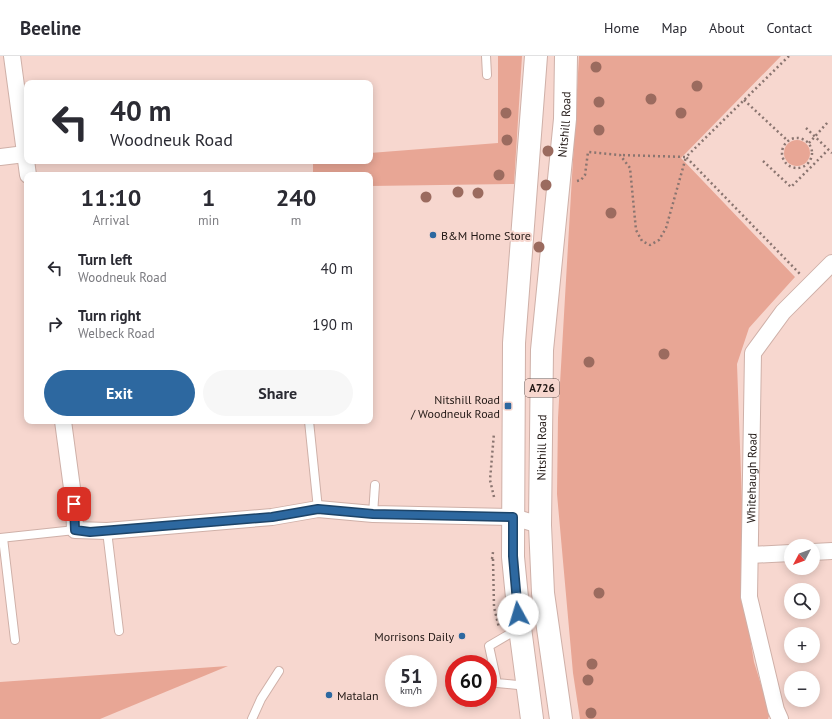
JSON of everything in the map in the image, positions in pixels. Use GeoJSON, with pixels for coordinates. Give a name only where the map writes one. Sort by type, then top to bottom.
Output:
{"type":"FeatureCollection","features":[{"type":"Feature","properties":{"kind":"main road","name":"A726"},"geometry":{"type":"LineString","coordinates":[[532,719],[520,628],[513,556],[514,343],[536,56]]}},
{"type":"Feature","properties":{"kind":"main road","name":"Nitshill Road"},"geometry":{"type":"LineString","coordinates":[[561,719],[543,593],[540,525],[542,350],[565,119],[566,56]]}},
{"type":"Feature","properties":{"kind":"street"},"geometry":{"type":"LineString","coordinates":[[12,56],[24,146]]}},
{"type":"Feature","properties":{"kind":"street"},"geometry":{"type":"LineString","coordinates":[[0,157],[24,154]]}},
{"type":"Feature","properties":{"kind":"street","name":"Whitehaugh Road"},"geometry":{"type":"LineString","coordinates":[[780,719],[776,710],[749,597],[752,353],[784,312],[832,263]]}},
{"type":"Feature","properties":{"kind":"street"},"geometry":{"type":"LineString","coordinates":[[62,424],[74,504],[75,530],[107,531],[272,517],[318,509],[373,514],[513,517],[540,525]]}},
{"type":"Feature","properties":{"kind":"street"},"geometry":{"type":"LineString","coordinates":[[820,552],[832,551]]}},
{"type":"Feature","properties":{"kind":"street"},"geometry":{"type":"LineString","coordinates":[[750,555],[784,553]]}},
{"type":"Feature","properties":{"kind":"lane"},"geometry":{"type":"LineString","coordinates":[[486,56],[487,75]]}},
{"type":"Feature","properties":{"kind":"lane"},"geometry":{"type":"LineString","coordinates":[[309,424],[318,509]]}},
{"type":"Feature","properties":{"kind":"lane"},"geometry":{"type":"LineString","coordinates":[[373,514],[374,485]]}},
{"type":"Feature","properties":{"kind":"lane"},"geometry":{"type":"LineString","coordinates":[[14,640],[1,538],[75,530]]}},
{"type":"Feature","properties":{"kind":"lane"},"geometry":{"type":"LineString","coordinates":[[107,531],[119,632]]}},
{"type":"Feature","properties":{"kind":"lane"},"geometry":{"type":"LineString","coordinates":[[520,628],[489,646],[497,683],[527,686]]}},
{"type":"Feature","properties":{"kind":"lane"},"geometry":{"type":"LineString","coordinates":[[252,719],[261,699],[280,671]]}},
{"type":"Feature","properties":{"kind":"path"},"geometry":{"type":"LineString","coordinates":[[620,156],[630,168],[636,230],[642,241],[650,245],[659,240],[666,228],[686,157],[789,56]]}},
{"type":"Feature","properties":{"kind":"path"},"geometry":{"type":"LineString","coordinates":[[744,100],[788,141]]}},
{"type":"Feature","properties":{"kind":"path"},"geometry":{"type":"LineString","coordinates":[[809,143],[828,122]]}},
{"type":"Feature","properties":{"kind":"path"},"geometry":{"type":"LineString","coordinates":[[806,128],[832,154]]}},
{"type":"Feature","properties":{"kind":"path"},"geometry":{"type":"LineString","coordinates":[[795,138],[802,139],[809,143],[812,154],[808,164],[796,168],[785,163],[782,151],[788,141],[795,138]]}},
{"type":"Feature","properties":{"kind":"path"},"geometry":{"type":"LineString","coordinates":[[763,161],[791,187],[828,150]]}},
{"type":"Feature","properties":{"kind":"path"},"geometry":{"type":"LineString","coordinates":[[572,176],[577,181],[581,180],[585,175],[588,152],[620,156],[686,157],[811,285]]}},
{"type":"Feature","properties":{"kind":"path"},"geometry":{"type":"LineString","coordinates":[[808,164],[811,168]]}},
{"type":"Feature","properties":{"kind":"shaded area"},"geometry":{"type":"Polygon","coordinates":[[[498,56],[522,56],[514,184],[373,186],[373,172],[313,172],[313,164],[373,164],[373,153],[498,143],[498,56]]]}},
{"type":"Feature","properties":{"kind":"shaded area"},"geometry":{"type":"Polygon","coordinates":[[[579,56],[781,56],[681,158],[795,277],[749,328],[737,364],[746,612],[754,662],[770,713],[768,719],[580,719],[573,673],[557,494],[558,418],[579,56]]]}},
{"type":"Feature","properties":{"kind":"shaded area"},"geometry":{"type":"Polygon","coordinates":[[[797,140],[806,144],[810,153],[806,162],[797,166],[788,162],[784,153],[788,144],[797,140]]]}},
{"type":"Feature","properties":{"kind":"shaded area"},"geometry":{"type":"Polygon","coordinates":[[[228,666],[100,719],[0,719],[0,682],[228,666]]]}},
{"type":"Feature","properties":{"kind":"place","name":"B&M Home Store"},"geometry":{"type":"Point","coordinates":[433,235]}},
{"type":"Feature","properties":{"kind":"place","name":"Nitshill Road / Woodneuk Road"},"geometry":{"type":"Point","coordinates":[508,406]}},
{"type":"Feature","properties":{"kind":"place","name":"Morrisons Daily"},"geometry":{"type":"Point","coordinates":[462,636]}},
{"type":"Feature","properties":{"kind":"place","name":"Matalan"},"geometry":{"type":"Point","coordinates":[329,695]}},
{"type":"Feature","properties":{"kind":"route"},"geometry":{"type":"LineString","coordinates":[[74,504],[75,530],[90,532],[272,517],[318,509],[373,514],[513,517],[513,556],[518,614]]}}]}
